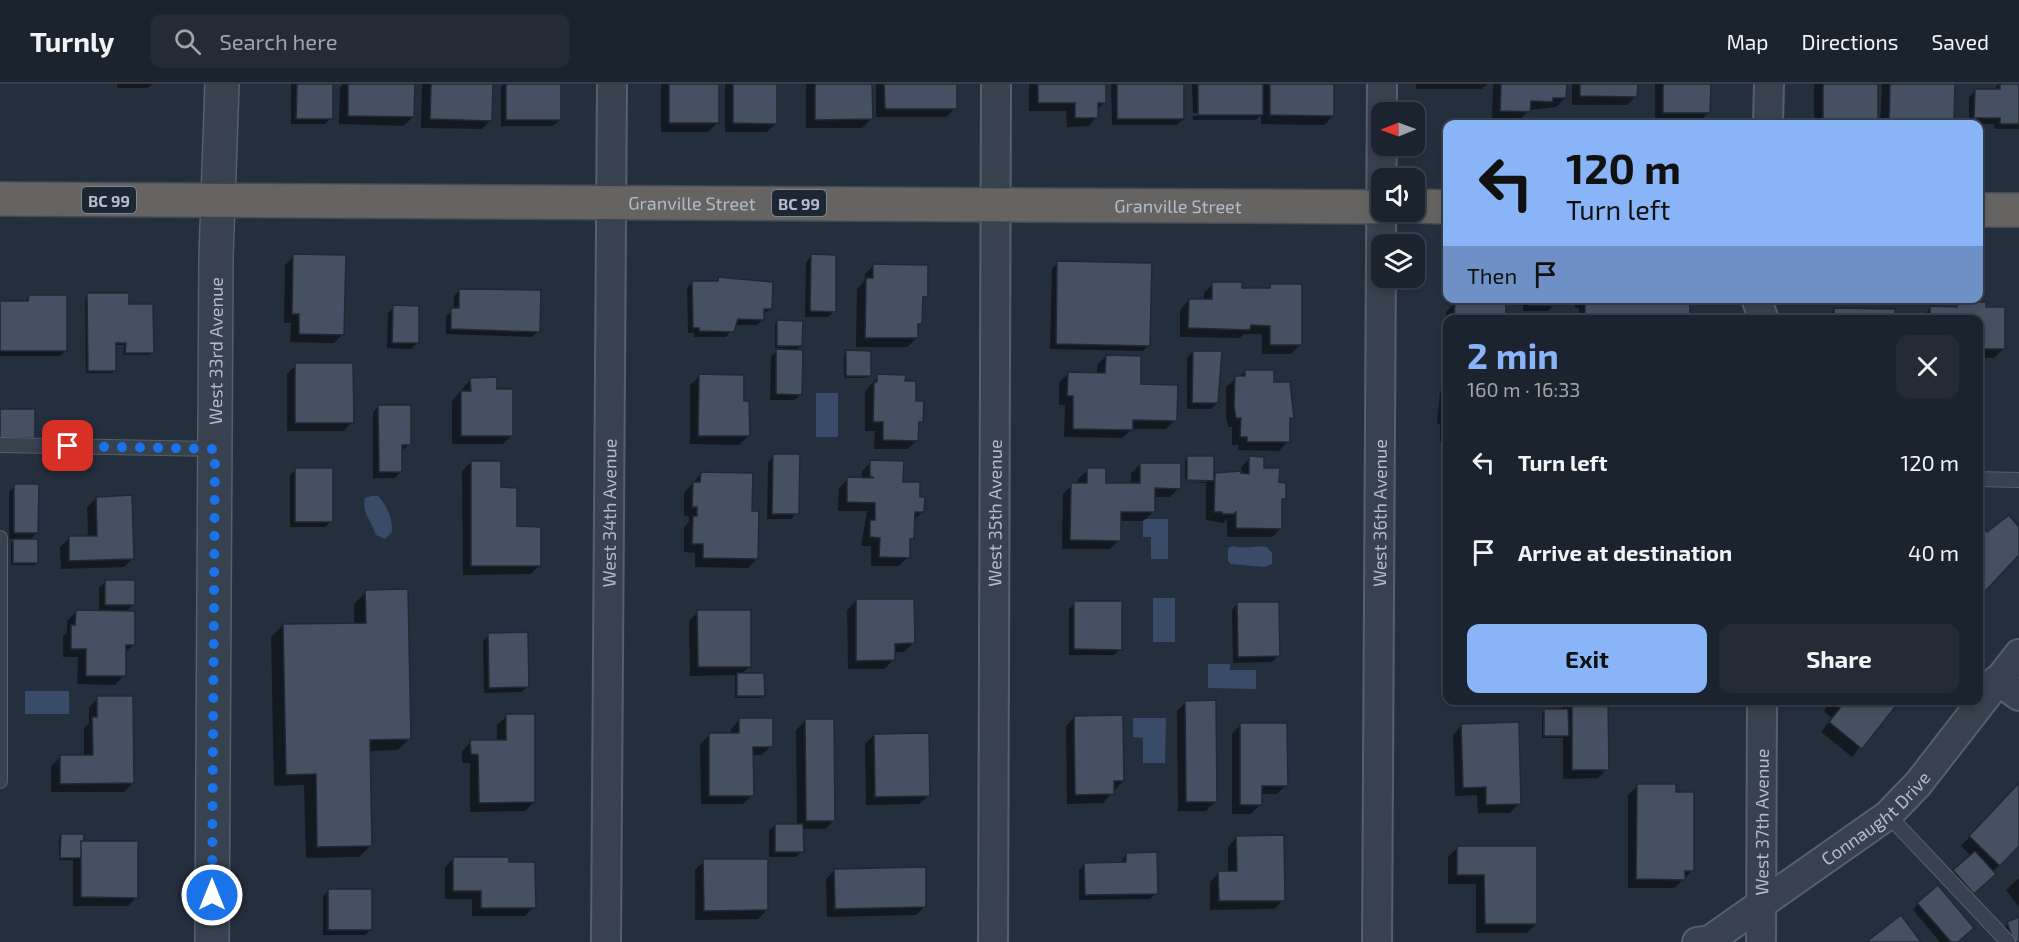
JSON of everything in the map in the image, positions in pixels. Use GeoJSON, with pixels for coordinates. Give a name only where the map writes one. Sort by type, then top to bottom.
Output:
{"type":"FeatureCollection","features":[{"type":"Feature","properties":{"kind":"highway","name":"Granville Street"},"geometry":{"type":"LineString","coordinates":[[0,199],[1371,207]]}},
{"type":"Feature","properties":{"kind":"highway"},"geometry":{"type":"LineString","coordinates":[[1425,207],[1443,207]]}},
{"type":"Feature","properties":{"kind":"highway"},"geometry":{"type":"LineString","coordinates":[[1983,210],[2019,210]]}},
{"type":"Feature","properties":{"kind":"street","name":"West 33rd Avenue"},"geometry":{"type":"LineString","coordinates":[[212,942],[215,449],[222,84]]}},
{"type":"Feature","properties":{"kind":"street","name":"West 34th Avenue"},"geometry":{"type":"LineString","coordinates":[[606,942],[612,84]]}},
{"type":"Feature","properties":{"kind":"street","name":"West 35th Avenue"},"geometry":{"type":"LineString","coordinates":[[993,942],[996,84]]}},
{"type":"Feature","properties":{"kind":"street","name":"West 36th Avenue"},"geometry":{"type":"LineString","coordinates":[[1381,168],[1382,84]]}},
{"type":"Feature","properties":{"kind":"street"},"geometry":{"type":"LineString","coordinates":[[1768,120],[1769,84]]}},
{"type":"Feature","properties":{"kind":"street","name":"West 36th Avenue"},"geometry":{"type":"LineString","coordinates":[[1377,942],[1381,222]]}},
{"type":"Feature","properties":{"kind":"street","name":"Connaught Drive"},"geometry":{"type":"LineString","coordinates":[[1696,942],[1710,940],[1888,815],[2008,688],[2019,654]]}},
{"type":"Feature","properties":{"kind":"street","name":"West 37th Avenue"},"geometry":{"type":"LineString","coordinates":[[1761,942],[1762,705]]}},
{"type":"Feature","properties":{"kind":"lane"},"geometry":{"type":"LineString","coordinates":[[0,445],[215,449]]}},
{"type":"Feature","properties":{"kind":"lane"},"geometry":{"type":"LineString","coordinates":[[1983,479],[2019,480]]}},
{"type":"Feature","properties":{"kind":"lane"},"geometry":{"type":"LineString","coordinates":[[0,538],[0,781]]}},
{"type":"Feature","properties":{"kind":"lane"},"geometry":{"type":"LineString","coordinates":[[1888,815],[2008,942]]}},
{"type":"Feature","properties":{"kind":"water"},"geometry":{"type":"Polygon","coordinates":[[[816,393],[838,393],[838,437],[816,437],[816,393]]]}},
{"type":"Feature","properties":{"kind":"water"},"geometry":{"type":"Polygon","coordinates":[[[378,496],[387,508],[392,532],[385,539],[376,535],[364,508],[365,498],[378,496]]]}},
{"type":"Feature","properties":{"kind":"water"},"geometry":{"type":"Polygon","coordinates":[[[1143,519],[1168,519],[1168,559],[1151,559],[1151,537],[1143,537],[1143,519]]]}},
{"type":"Feature","properties":{"kind":"water"},"geometry":{"type":"Polygon","coordinates":[[[1233,546],[1267,547],[1272,553],[1272,564],[1264,567],[1231,564],[1228,561],[1228,548],[1233,546]]]}},
{"type":"Feature","properties":{"kind":"water"},"geometry":{"type":"Polygon","coordinates":[[[1153,598],[1175,598],[1175,642],[1153,642],[1153,598]]]}},
{"type":"Feature","properties":{"kind":"water"},"geometry":{"type":"Polygon","coordinates":[[[1208,664],[1230,664],[1230,670],[1256,670],[1256,689],[1208,688],[1208,664]]]}},
{"type":"Feature","properties":{"kind":"water"},"geometry":{"type":"Polygon","coordinates":[[[25,691],[69,691],[69,714],[25,714],[25,691]]]}},
{"type":"Feature","properties":{"kind":"water"},"geometry":{"type":"Polygon","coordinates":[[[1133,718],[1166,718],[1165,763],[1143,763],[1143,738],[1133,737],[1133,718]]]}},
{"type":"Feature","properties":{"kind":"building"},"geometry":{"type":"Polygon","coordinates":[[[297,84],[333,84],[333,119],[296,119],[297,84]]]}},
{"type":"Feature","properties":{"kind":"building"},"geometry":{"type":"Polygon","coordinates":[[[348,84],[415,84],[414,117],[348,116],[348,84]]]}},
{"type":"Feature","properties":{"kind":"building"},"geometry":{"type":"Polygon","coordinates":[[[431,84],[493,84],[492,121],[430,119],[431,84]]]}},
{"type":"Feature","properties":{"kind":"building"},"geometry":{"type":"Polygon","coordinates":[[[506,84],[561,84],[561,120],[506,120],[506,84]]]}},
{"type":"Feature","properties":{"kind":"building"},"geometry":{"type":"Polygon","coordinates":[[[669,84],[719,84],[719,123],[669,123],[669,84]]]}},
{"type":"Feature","properties":{"kind":"building"},"geometry":{"type":"Polygon","coordinates":[[[733,84],[777,84],[777,124],[733,123],[733,84]]]}},
{"type":"Feature","properties":{"kind":"building"},"geometry":{"type":"Polygon","coordinates":[[[815,84],[872,84],[873,119],[815,120],[815,84]]]}},
{"type":"Feature","properties":{"kind":"building"},"geometry":{"type":"Polygon","coordinates":[[[884,84],[957,84],[957,109],[885,109],[884,84]]]}},
{"type":"Feature","properties":{"kind":"building"},"geometry":{"type":"Polygon","coordinates":[[[1038,84],[1106,84],[1106,103],[1098,103],[1098,118],[1075,118],[1075,103],[1038,103],[1038,84]]]}},
{"type":"Feature","properties":{"kind":"building"},"geometry":{"type":"Polygon","coordinates":[[[1117,84],[1184,84],[1184,119],[1117,119],[1117,84]]]}},
{"type":"Feature","properties":{"kind":"building"},"geometry":{"type":"Polygon","coordinates":[[[1198,84],[1263,84],[1263,115],[1198,115],[1198,84]]]}},
{"type":"Feature","properties":{"kind":"building"},"geometry":{"type":"Polygon","coordinates":[[[1270,84],[1334,84],[1334,116],[1270,115],[1270,84]]]}},
{"type":"Feature","properties":{"kind":"building"},"geometry":{"type":"Polygon","coordinates":[[[1501,84],[1567,84],[1566,98],[1553,98],[1553,102],[1531,101],[1530,112],[1500,111],[1501,84]]]}},
{"type":"Feature","properties":{"kind":"building"},"geometry":{"type":"Polygon","coordinates":[[[1580,84],[1638,84],[1637,97],[1580,96],[1580,84]]]}},
{"type":"Feature","properties":{"kind":"building"},"geometry":{"type":"Polygon","coordinates":[[[1663,84],[1711,84],[1710,113],[1663,113],[1663,84]]]}},
{"type":"Feature","properties":{"kind":"building"},"geometry":{"type":"Polygon","coordinates":[[[1823,84],[1878,84],[1878,120],[1823,120],[1823,84]]]}},
{"type":"Feature","properties":{"kind":"building"},"geometry":{"type":"Polygon","coordinates":[[[1890,84],[1955,84],[1954,119],[1889,120],[1890,84]]]}},
{"type":"Feature","properties":{"kind":"building"},"geometry":{"type":"Polygon","coordinates":[[[2000,84],[2019,84],[2019,124],[2000,124],[2000,118],[1974,118],[1975,89],[2000,89],[2000,84]]]}},
{"type":"Feature","properties":{"kind":"building"},"geometry":{"type":"Polygon","coordinates":[[[293,254],[346,255],[344,335],[299,334],[299,314],[292,314],[293,254]]]}},
{"type":"Feature","properties":{"kind":"building"},"geometry":{"type":"Polygon","coordinates":[[[811,254],[836,255],[836,312],[810,311],[811,254]]]}},
{"type":"Feature","properties":{"kind":"building"},"geometry":{"type":"Polygon","coordinates":[[[1057,261],[1152,263],[1150,346],[1056,344],[1057,261]]]}},
{"type":"Feature","properties":{"kind":"building"},"geometry":{"type":"Polygon","coordinates":[[[873,264],[928,265],[928,297],[923,297],[922,324],[918,324],[918,338],[865,338],[866,278],[873,278],[873,264]]]}},
{"type":"Feature","properties":{"kind":"building"},"geometry":{"type":"Polygon","coordinates":[[[718,277],[773,282],[772,309],[764,309],[764,320],[738,319],[734,332],[699,331],[699,328],[693,328],[692,281],[718,281],[718,277]]]}},
{"type":"Feature","properties":{"kind":"building"},"geometry":{"type":"Polygon","coordinates":[[[1212,282],[1242,282],[1242,288],[1270,288],[1270,284],[1302,284],[1302,345],[1270,345],[1270,326],[1251,325],[1250,330],[1188,328],[1189,299],[1212,299],[1212,282]]]}},
{"type":"Feature","properties":{"kind":"building"},"geometry":{"type":"Polygon","coordinates":[[[459,289],[541,290],[540,332],[451,329],[451,308],[459,308],[459,289]]]}},
{"type":"Feature","properties":{"kind":"building"},"geometry":{"type":"Polygon","coordinates":[[[87,293],[129,293],[129,304],[153,304],[154,353],[125,353],[126,343],[116,343],[116,371],[88,371],[87,293]]]}},
{"type":"Feature","properties":{"kind":"building"},"geometry":{"type":"Polygon","coordinates":[[[29,295],[67,295],[67,351],[0,351],[0,301],[28,301],[29,295]]]}},
{"type":"Feature","properties":{"kind":"building"},"geometry":{"type":"Polygon","coordinates":[[[1986,302],[1986,307],[2005,307],[2005,349],[1983,349],[1983,315],[1930,315],[1930,306],[1957,307],[1957,303],[1986,302]]]}},
{"type":"Feature","properties":{"kind":"building"},"geometry":{"type":"Polygon","coordinates":[[[1455,303],[1506,303],[1506,315],[1454,315],[1455,303]]]}},
{"type":"Feature","properties":{"kind":"building"},"geometry":{"type":"Polygon","coordinates":[[[1529,303],[1555,303],[1555,306],[1529,305],[1529,303]]]}},
{"type":"Feature","properties":{"kind":"building"},"geometry":{"type":"Polygon","coordinates":[[[1585,303],[1690,303],[1690,315],[1585,315],[1585,303]]]}},
{"type":"Feature","properties":{"kind":"building"},"geometry":{"type":"Polygon","coordinates":[[[393,305],[419,306],[419,343],[392,343],[393,305]]]}},
{"type":"Feature","properties":{"kind":"building"},"geometry":{"type":"Polygon","coordinates":[[[1834,308],[1895,309],[1894,315],[1834,315],[1834,308]]]}},
{"type":"Feature","properties":{"kind":"building"},"geometry":{"type":"Polygon","coordinates":[[[777,320],[803,321],[802,346],[777,346],[777,320]]]}},
{"type":"Feature","properties":{"kind":"building"},"geometry":{"type":"Polygon","coordinates":[[[776,349],[803,350],[802,395],[776,394],[776,349]]]}},
{"type":"Feature","properties":{"kind":"building"},"geometry":{"type":"Polygon","coordinates":[[[846,350],[871,351],[871,376],[846,376],[846,350]]]}},
{"type":"Feature","properties":{"kind":"building"},"geometry":{"type":"Polygon","coordinates":[[[1193,351],[1222,351],[1218,403],[1192,403],[1193,351]]]}},
{"type":"Feature","properties":{"kind":"building"},"geometry":{"type":"Polygon","coordinates":[[[1106,355],[1141,356],[1141,384],[1178,385],[1177,421],[1133,420],[1133,430],[1073,429],[1073,396],[1067,396],[1068,372],[1105,373],[1106,355]]]}},
{"type":"Feature","properties":{"kind":"building"},"geometry":{"type":"Polygon","coordinates":[[[295,363],[353,363],[354,423],[295,423],[295,363]]]}},
{"type":"Feature","properties":{"kind":"building"},"geometry":{"type":"Polygon","coordinates":[[[1245,370],[1274,370],[1274,382],[1290,382],[1294,419],[1290,418],[1290,442],[1247,442],[1247,437],[1240,437],[1241,418],[1236,418],[1234,406],[1235,376],[1245,376],[1245,370]]]}},
{"type":"Feature","properties":{"kind":"building"},"geometry":{"type":"Polygon","coordinates":[[[699,374],[744,375],[744,401],[749,401],[750,436],[698,436],[699,374]]]}},
{"type":"Feature","properties":{"kind":"building"},"geometry":{"type":"Polygon","coordinates":[[[877,374],[906,375],[905,381],[916,381],[916,401],[924,401],[923,422],[919,422],[918,441],[883,440],[883,422],[873,422],[874,382],[877,382],[877,374]]]}},
{"type":"Feature","properties":{"kind":"building"},"geometry":{"type":"Polygon","coordinates":[[[497,377],[497,389],[513,389],[513,436],[461,436],[461,391],[471,391],[470,378],[497,377]]]}},
{"type":"Feature","properties":{"kind":"building"},"geometry":{"type":"Polygon","coordinates":[[[378,405],[411,405],[411,445],[402,445],[402,472],[379,472],[378,405]]]}},
{"type":"Feature","properties":{"kind":"building"},"geometry":{"type":"Polygon","coordinates":[[[0,409],[35,409],[35,438],[0,438],[0,409]]]}},
{"type":"Feature","properties":{"kind":"building"},"geometry":{"type":"Polygon","coordinates":[[[773,454],[800,454],[799,514],[772,514],[773,454]]]}},
{"type":"Feature","properties":{"kind":"building"},"geometry":{"type":"Polygon","coordinates":[[[1187,456],[1214,456],[1214,481],[1187,480],[1187,456]]]}},
{"type":"Feature","properties":{"kind":"building"},"geometry":{"type":"Polygon","coordinates":[[[1249,456],[1264,457],[1264,468],[1280,468],[1279,482],[1286,483],[1286,499],[1282,499],[1282,529],[1236,528],[1236,512],[1222,514],[1222,512],[1214,512],[1215,473],[1241,471],[1241,473],[1249,474],[1249,456]]]}},
{"type":"Feature","properties":{"kind":"building"},"geometry":{"type":"Polygon","coordinates":[[[870,460],[904,461],[903,482],[920,482],[920,497],[925,497],[924,512],[915,512],[914,539],[910,539],[910,558],[879,557],[880,538],[870,537],[870,520],[875,520],[875,503],[847,502],[847,477],[874,478],[870,476],[870,460]]]}},
{"type":"Feature","properties":{"kind":"building"},"geometry":{"type":"Polygon","coordinates":[[[471,461],[501,461],[501,487],[517,488],[517,526],[541,527],[541,566],[471,566],[471,461]]]}},
{"type":"Feature","properties":{"kind":"building"},"geometry":{"type":"Polygon","coordinates":[[[1140,463],[1181,463],[1181,489],[1155,488],[1155,512],[1121,512],[1121,541],[1070,540],[1071,483],[1087,483],[1087,468],[1106,468],[1106,483],[1140,483],[1140,463]]]}},
{"type":"Feature","properties":{"kind":"building"},"geometry":{"type":"Polygon","coordinates":[[[295,468],[333,468],[333,522],[295,522],[295,468]]]}},
{"type":"Feature","properties":{"kind":"building"},"geometry":{"type":"Polygon","coordinates":[[[701,472],[753,473],[752,511],[759,511],[758,559],[703,558],[703,544],[692,544],[693,516],[697,516],[697,507],[692,507],[693,482],[700,482],[701,472]]]}},
{"type":"Feature","properties":{"kind":"building"},"geometry":{"type":"Polygon","coordinates":[[[14,484],[39,484],[38,533],[14,533],[14,484]]]}},
{"type":"Feature","properties":{"kind":"building"},"geometry":{"type":"Polygon","coordinates":[[[132,495],[134,559],[69,561],[69,536],[97,536],[96,497],[132,495]]]}},
{"type":"Feature","properties":{"kind":"building"},"geometry":{"type":"Polygon","coordinates":[[[2009,515],[2019,527],[2019,555],[1983,594],[1983,529],[1985,527],[1987,532],[2009,515]]]}},
{"type":"Feature","properties":{"kind":"building"},"geometry":{"type":"Polygon","coordinates":[[[13,539],[38,539],[38,563],[13,563],[13,539]]]}},
{"type":"Feature","properties":{"kind":"building"},"geometry":{"type":"Polygon","coordinates":[[[105,580],[135,580],[135,605],[105,605],[105,580]]]}},
{"type":"Feature","properties":{"kind":"building"},"geometry":{"type":"Polygon","coordinates":[[[408,589],[411,739],[370,740],[372,846],[317,847],[316,774],[286,775],[283,624],[366,623],[365,590],[408,589]]]}},
{"type":"Feature","properties":{"kind":"building"},"geometry":{"type":"Polygon","coordinates":[[[856,599],[914,599],[915,643],[895,644],[895,660],[856,661],[856,599]]]}},
{"type":"Feature","properties":{"kind":"building"},"geometry":{"type":"Polygon","coordinates":[[[1074,601],[1122,601],[1122,650],[1074,649],[1074,601]]]}},
{"type":"Feature","properties":{"kind":"building"},"geometry":{"type":"Polygon","coordinates":[[[1237,602],[1279,602],[1280,656],[1238,657],[1237,602]]]}},
{"type":"Feature","properties":{"kind":"building"},"geometry":{"type":"Polygon","coordinates":[[[76,610],[135,611],[135,645],[126,645],[126,676],[86,676],[86,649],[71,649],[71,625],[75,625],[76,610]]]}},
{"type":"Feature","properties":{"kind":"building"},"geometry":{"type":"Polygon","coordinates":[[[697,610],[751,610],[751,667],[698,667],[697,610]]]}},
{"type":"Feature","properties":{"kind":"building"},"geometry":{"type":"Polygon","coordinates":[[[528,632],[529,687],[489,688],[488,633],[528,632]]]}},
{"type":"Feature","properties":{"kind":"building"},"geometry":{"type":"Polygon","coordinates":[[[737,673],[764,673],[765,696],[737,696],[737,673]]]}},
{"type":"Feature","properties":{"kind":"building"},"geometry":{"type":"Polygon","coordinates":[[[97,696],[133,696],[134,783],[60,784],[60,755],[93,755],[92,717],[97,717],[97,696]]]}},
{"type":"Feature","properties":{"kind":"building"},"geometry":{"type":"Polygon","coordinates":[[[1216,700],[1217,802],[1186,802],[1185,701],[1216,700]]]}},
{"type":"Feature","properties":{"kind":"building"},"geometry":{"type":"Polygon","coordinates":[[[1572,705],[1608,705],[1609,770],[1572,770],[1572,705]]]}},
{"type":"Feature","properties":{"kind":"building"},"geometry":{"type":"Polygon","coordinates":[[[1837,705],[1897,705],[1862,749],[1829,722],[1840,708],[1837,705]]]}},
{"type":"Feature","properties":{"kind":"building"},"geometry":{"type":"Polygon","coordinates":[[[1544,709],[1568,709],[1569,736],[1544,736],[1544,709]]]}},
{"type":"Feature","properties":{"kind":"building"},"geometry":{"type":"Polygon","coordinates":[[[506,714],[535,714],[535,802],[479,803],[478,755],[471,754],[470,740],[506,740],[506,714]]]}},
{"type":"Feature","properties":{"kind":"building"},"geometry":{"type":"Polygon","coordinates":[[[1123,715],[1124,781],[1114,781],[1114,794],[1075,795],[1074,716],[1123,715]]]}},
{"type":"Feature","properties":{"kind":"building"},"geometry":{"type":"Polygon","coordinates":[[[739,718],[773,718],[773,747],[753,747],[754,796],[709,796],[709,733],[739,733],[739,718]]]}},
{"type":"Feature","properties":{"kind":"building"},"geometry":{"type":"Polygon","coordinates":[[[805,719],[834,719],[835,821],[806,821],[805,719]]]}},
{"type":"Feature","properties":{"kind":"building"},"geometry":{"type":"Polygon","coordinates":[[[1519,722],[1521,804],[1486,805],[1486,787],[1463,788],[1461,724],[1519,722]]]}},
{"type":"Feature","properties":{"kind":"building"},"geometry":{"type":"Polygon","coordinates":[[[1240,723],[1287,723],[1288,786],[1262,786],[1262,805],[1240,805],[1240,723]]]}},
{"type":"Feature","properties":{"kind":"building"},"geometry":{"type":"Polygon","coordinates":[[[929,733],[930,796],[875,797],[874,734],[929,733]]]}},
{"type":"Feature","properties":{"kind":"building"},"geometry":{"type":"Polygon","coordinates":[[[2019,783],[2019,846],[2000,866],[1969,836],[2019,783]]]}},
{"type":"Feature","properties":{"kind":"building"},"geometry":{"type":"Polygon","coordinates":[[[1637,784],[1676,784],[1676,792],[1694,792],[1694,871],[1685,871],[1685,880],[1636,879],[1637,784]]]}},
{"type":"Feature","properties":{"kind":"building"},"geometry":{"type":"Polygon","coordinates":[[[775,824],[803,824],[804,852],[775,852],[775,824]]]}},
{"type":"Feature","properties":{"kind":"building"},"geometry":{"type":"Polygon","coordinates":[[[61,834],[84,834],[83,858],[60,858],[61,834]]]}},
{"type":"Feature","properties":{"kind":"building"},"geometry":{"type":"Polygon","coordinates":[[[1284,835],[1285,901],[1219,901],[1218,871],[1237,871],[1236,836],[1284,835]]]}},
{"type":"Feature","properties":{"kind":"building"},"geometry":{"type":"Polygon","coordinates":[[[81,841],[138,841],[138,898],[81,897],[81,841]]]}},
{"type":"Feature","properties":{"kind":"building"},"geometry":{"type":"Polygon","coordinates":[[[1457,846],[1537,846],[1537,924],[1485,924],[1484,875],[1457,875],[1457,846]]]}},
{"type":"Feature","properties":{"kind":"building"},"geometry":{"type":"Polygon","coordinates":[[[1975,851],[1996,874],[1974,894],[1953,870],[1975,851]]]}},
{"type":"Feature","properties":{"kind":"building"},"geometry":{"type":"Polygon","coordinates":[[[1157,852],[1158,894],[1085,895],[1084,863],[1126,862],[1126,853],[1157,852]]]}},
{"type":"Feature","properties":{"kind":"building"},"geometry":{"type":"Polygon","coordinates":[[[453,857],[509,857],[509,862],[535,862],[536,908],[481,908],[481,891],[453,891],[453,857]]]}},
{"type":"Feature","properties":{"kind":"building"},"geometry":{"type":"Polygon","coordinates":[[[703,859],[768,859],[768,910],[704,911],[703,859]]]}},
{"type":"Feature","properties":{"kind":"building"},"geometry":{"type":"Polygon","coordinates":[[[926,867],[926,907],[835,909],[834,869],[926,867]]]}},
{"type":"Feature","properties":{"kind":"building"},"geometry":{"type":"Polygon","coordinates":[[[1938,885],[1974,928],[1958,942],[1951,942],[1917,903],[1938,885]]]}},
{"type":"Feature","properties":{"kind":"building"},"geometry":{"type":"Polygon","coordinates":[[[328,889],[372,889],[372,930],[328,930],[328,889]]]}},
{"type":"Feature","properties":{"kind":"building"},"geometry":{"type":"Polygon","coordinates":[[[1901,915],[1921,942],[1866,942],[1901,915]]]}},
{"type":"Feature","properties":{"kind":"building"},"geometry":{"type":"Polygon","coordinates":[[[2019,917],[2019,942],[2014,942],[2007,922],[2019,917]]]}},
{"type":"Feature","properties":{"kind":"route"},"geometry":{"type":"LineString","coordinates":[[68,446],[215,449],[212,895]]}}]}
